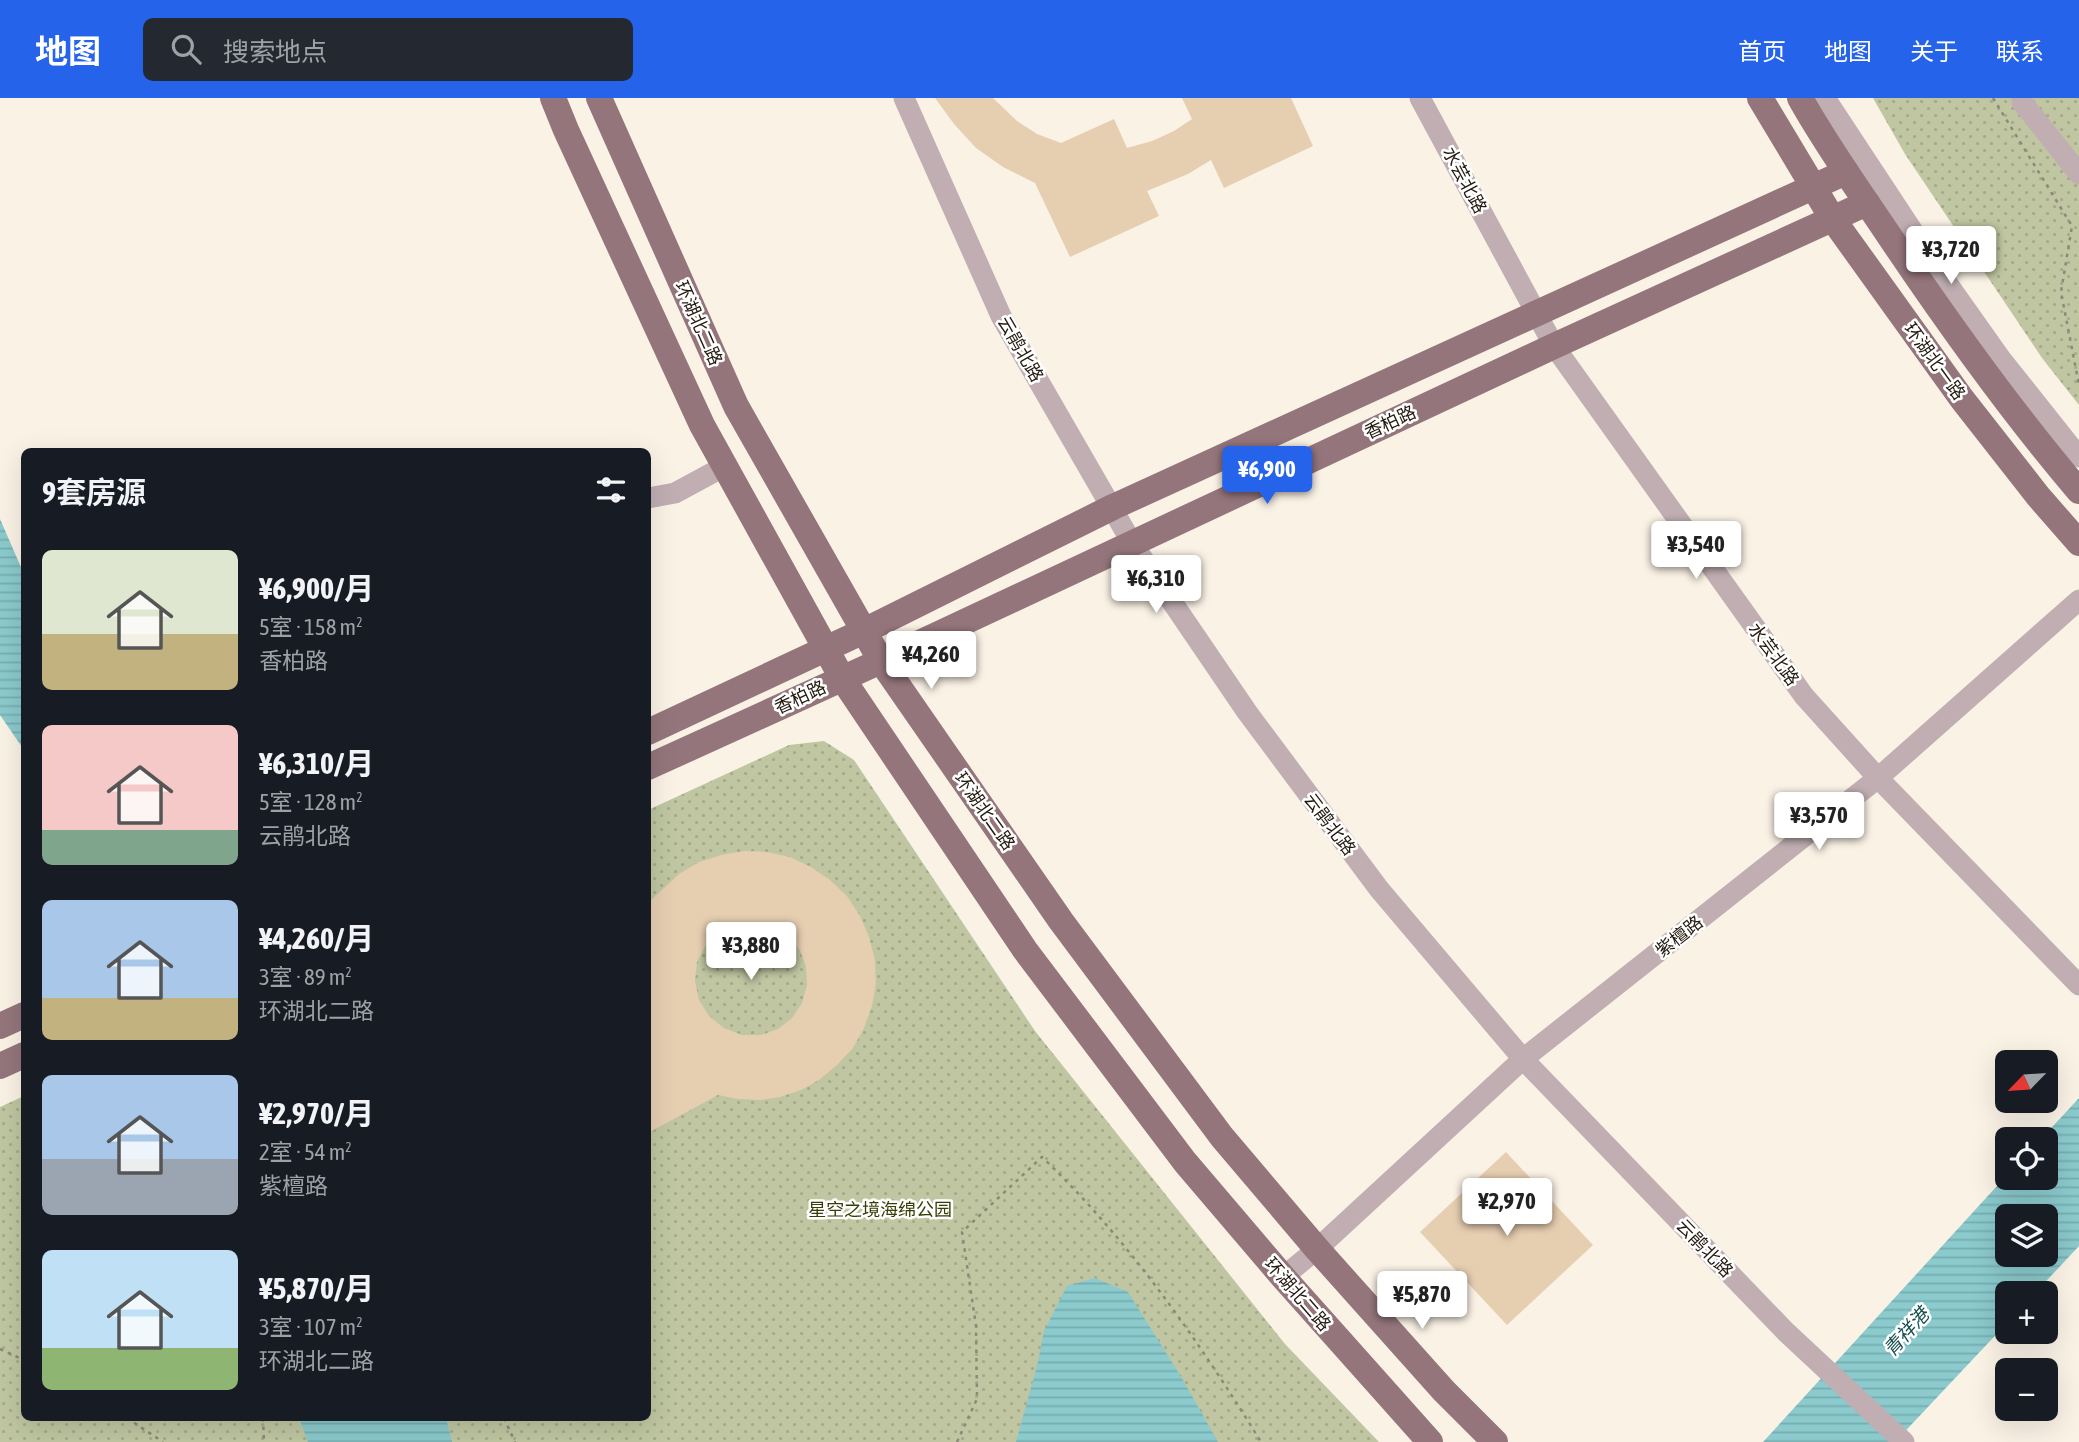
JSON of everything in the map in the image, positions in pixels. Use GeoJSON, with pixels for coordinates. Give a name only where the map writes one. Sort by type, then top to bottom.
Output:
{"type":"FeatureCollection","features":[{"type":"Feature","properties":{"kind":"main road","name":"环湖北二路"},"geometry":{"type":"LineString","coordinates":[[553,98],[702,425],[842,678],[1025,950],[1185,1162],[1430,1442]]}},
{"type":"Feature","properties":{"kind":"main road","name":"环湖北二路"},"geometry":{"type":"LineString","coordinates":[[599,98],[736,406],[881,662],[1061,921],[1222,1137],[1317,1249],[1444,1391],[1495,1442]]}},
{"type":"Feature","properties":{"kind":"main road","name":"环湖北一路"},"geometry":{"type":"LineString","coordinates":[[1760,98],[1832,218],[1962,399],[2038,496],[2079,543]]}},
{"type":"Feature","properties":{"kind":"main road","name":"环湖北一路"},"geometry":{"type":"LineString","coordinates":[[1800,98],[1846,172],[1983,372],[2079,491]]}},
{"type":"Feature","properties":{"kind":"main road","name":"香柏路"},"geometry":{"type":"LineString","coordinates":[[651,731],[864,631],[1112,507],[1846,172]]}},
{"type":"Feature","properties":{"kind":"main road","name":"香柏路"},"geometry":{"type":"LineString","coordinates":[[651,766],[881,662],[1554,346],[1867,203]]}},
{"type":"Feature","properties":{"kind":"main road"},"geometry":{"type":"LineString","coordinates":[[0,1026],[21,1016]]}},
{"type":"Feature","properties":{"kind":"main road"},"geometry":{"type":"LineString","coordinates":[[0,1066],[21,1056]]}},
{"type":"Feature","properties":{"kind":"street","name":"云鹃北路"},"geometry":{"type":"LineString","coordinates":[[904,98],[1001,316],[1132,544],[1247,712],[1379,889],[1523,1059],[1813,1358],[1904,1442]]}},
{"type":"Feature","properties":{"kind":"street","name":"水芸北路"},"geometry":{"type":"LineString","coordinates":[[1420,98],[1554,346],[1804,696],[1878,778],[2079,985]]}},
{"type":"Feature","properties":{"kind":"street"},"geometry":{"type":"LineString","coordinates":[[1825,98],[2001,359],[2079,457]]}},
{"type":"Feature","properties":{"kind":"street"},"geometry":{"type":"LineString","coordinates":[[2022,98],[2022,102],[2079,174]]}},
{"type":"Feature","properties":{"kind":"street"},"geometry":{"type":"LineString","coordinates":[[651,497],[675,493],[725,466]]}},
{"type":"Feature","properties":{"kind":"street","name":"紫檀路"},"geometry":{"type":"LineString","coordinates":[[1283,1277],[1317,1249],[1523,1059],[1878,778],[2079,600]]}},
{"type":"Feature","properties":{"kind":"path"},"geometry":{"type":"LineString","coordinates":[[1993,98],[2071,226],[2061,292],[2079,385]]}},
{"type":"Feature","properties":{"kind":"path"},"geometry":{"type":"LineString","coordinates":[[957,1442],[977,1399],[976,1326],[962,1231],[1042,1157],[1078,1192],[1167,1301],[1261,1442]]}},
{"type":"Feature","properties":{"kind":"path"},"geometry":{"type":"LineString","coordinates":[[0,1349],[21,1359]]}},
{"type":"Feature","properties":{"kind":"path"},"geometry":{"type":"LineString","coordinates":[[132,1421],[163,1442]]}},
{"type":"Feature","properties":{"kind":"path"},"geometry":{"type":"LineString","coordinates":[[263,1421],[264,1442]]}},
{"type":"Feature","properties":{"kind":"path"},"geometry":{"type":"LineString","coordinates":[[504,1421],[514,1442]]}},
{"type":"Feature","properties":{"kind":"green space"},"geometry":{"type":"Polygon","coordinates":[[[1873,98],[2079,98],[2079,405],[2042,358],[1905,154],[1873,98]]]}},
{"type":"Feature","properties":{"kind":"green space","name":"星空之境海绵公园"},"geometry":{"type":"Polygon","coordinates":[[[824,741],[854,760],[1035,1031],[1285,1344],[1379,1442],[0,1442],[0,1107],[21,1097],[21,1421],[651,1421],[651,809],[789,745],[824,741]]]}},
{"type":"Feature","properties":{"kind":"water"},"geometry":{"type":"Polygon","coordinates":[[[0,519],[21,567],[21,746],[0,715],[0,519]]]}},
{"type":"Feature","properties":{"kind":"water","name":"青祥港"},"geometry":{"type":"Polygon","coordinates":[[[2079,1098],[2079,1246],[2046,1281],[1995,1281],[1995,1336],[1895,1442],[1763,1442],[1995,1188],[2058,1190],[2058,1127],[2052,1127],[2079,1098]]]}},
{"type":"Feature","properties":{"kind":"water"},"geometry":{"type":"Polygon","coordinates":[[[1095,1278],[1128,1292],[1218,1442],[1016,1442],[1044,1331],[1067,1286],[1095,1278]]]}},
{"type":"Feature","properties":{"kind":"water"},"geometry":{"type":"Polygon","coordinates":[[[300,1421],[447,1421],[452,1442],[308,1442],[300,1421]]]}},
{"type":"Feature","properties":{"kind":"building"},"geometry":{"type":"Polygon","coordinates":[[[935,98],[993,98],[1017,121],[1037,134],[1061,143],[1114,119],[1127,148],[1152,141],[1192,119],[1182,98],[1291,98],[1313,146],[1224,188],[1211,160],[1188,174],[1147,191],[1159,216],[1070,257],[1035,183],[1003,167],[976,148],[935,98]]]}},
{"type":"Feature","properties":{"kind":"building"},"geometry":{"type":"Polygon","coordinates":[[[744,851],[767,852],[790,857],[830,880],[847,896],[869,937],[875,960],[876,983],[872,1006],[853,1048],[819,1080],[801,1090],[760,1100],[718,1095],[651,1131],[651,900],[679,874],[699,862],[744,851]],[[755,923],[737,924],[720,932],[706,945],[697,962],[695,981],[699,1000],[709,1016],[724,1028],[742,1035],[761,1035],[778,1029],[792,1018],[802,1003],[807,985],[806,967],[800,950],[788,937],[773,927],[755,923]]]}},
{"type":"Feature","properties":{"kind":"building"},"geometry":{"type":"Polygon","coordinates":[[[1506,1152],[1593,1245],[1507,1325],[1420,1232],[1506,1152]]]}}]}
